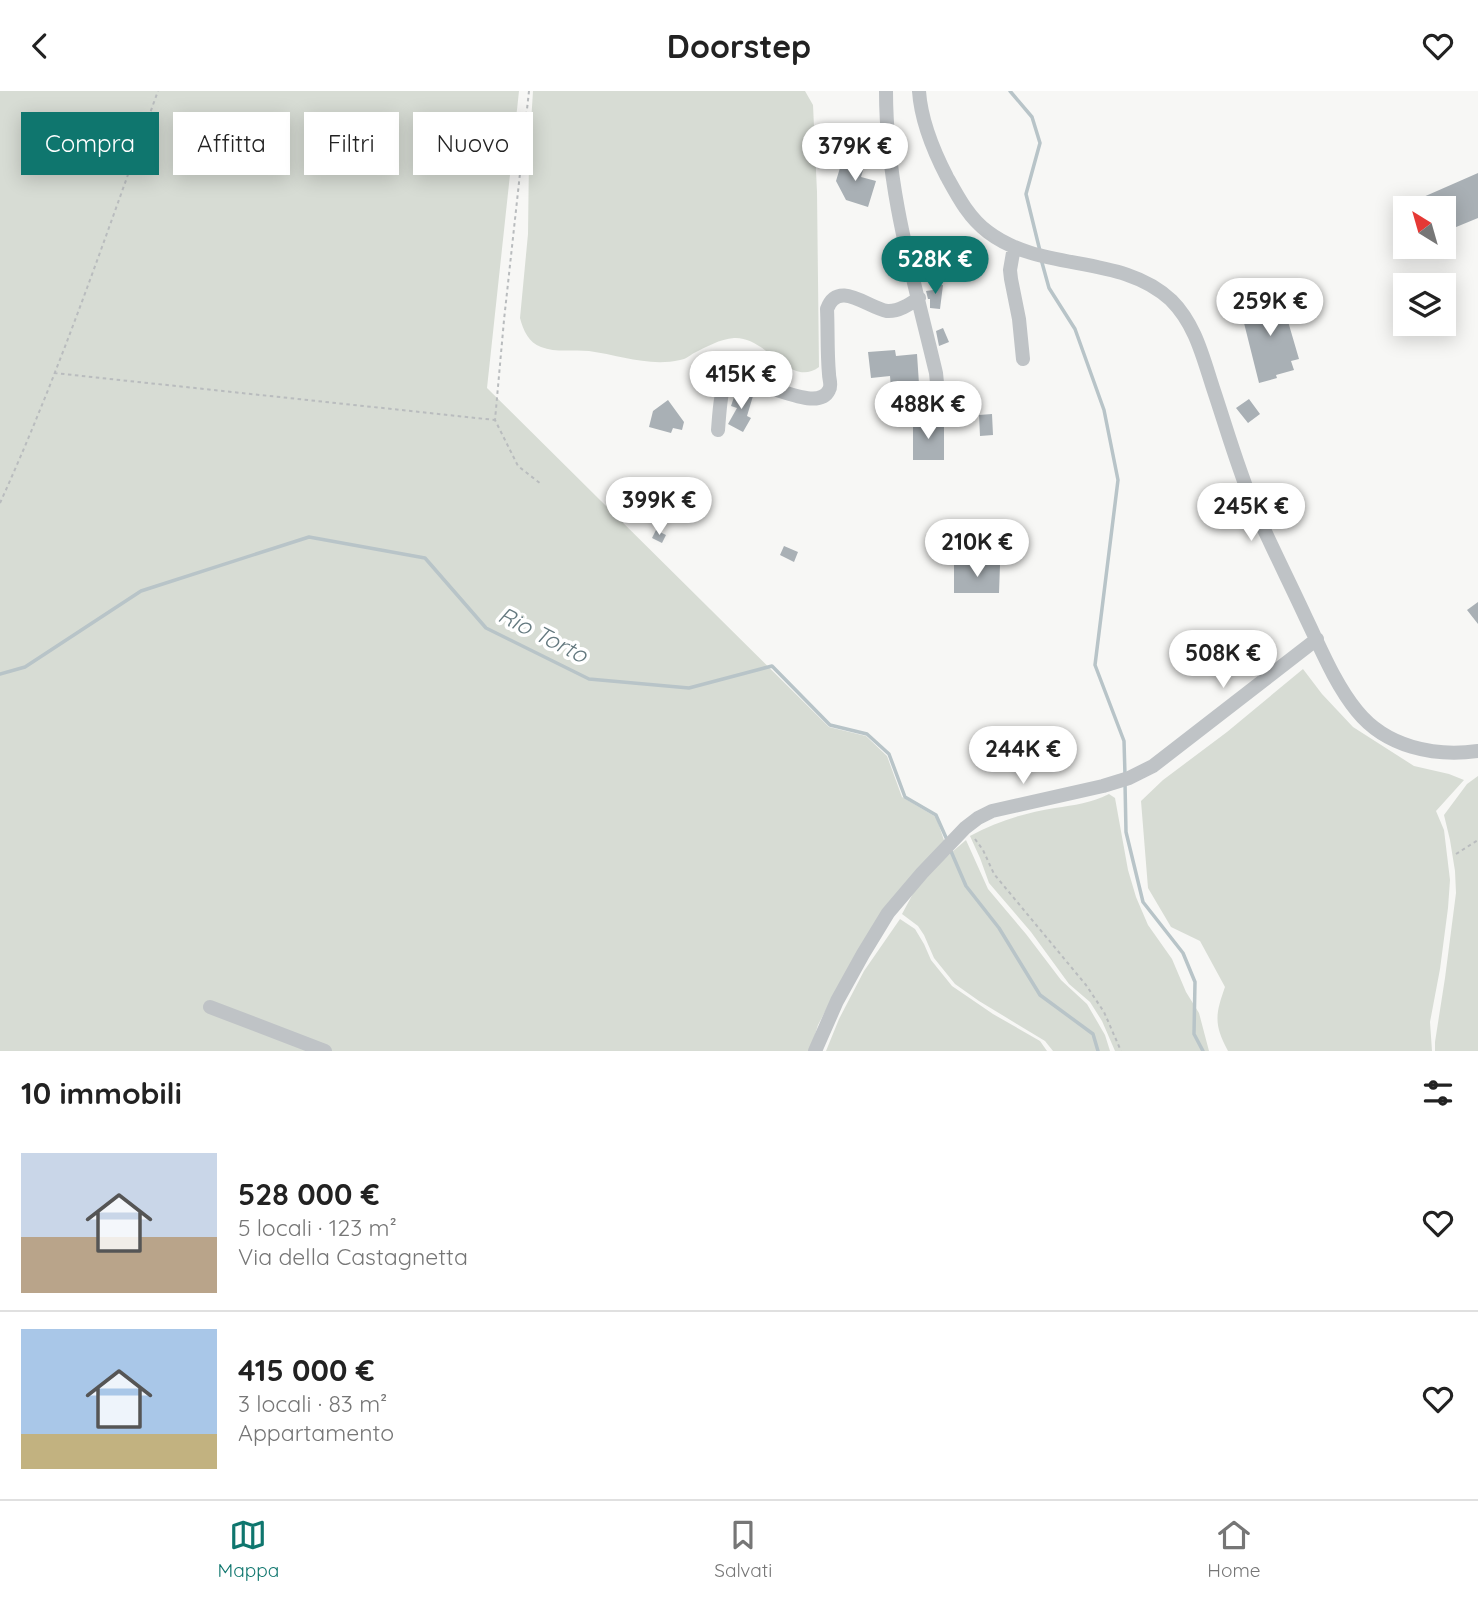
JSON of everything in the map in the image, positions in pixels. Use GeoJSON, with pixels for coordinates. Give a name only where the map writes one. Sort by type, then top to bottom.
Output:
{"type":"FeatureCollection","features":[{"type":"Feature","properties":{"kind":"street"},"geometry":{"type":"LineString","coordinates":[[886,91],[888,146],[893,183],[905,246],[936,373],[936,411]]}},
{"type":"Feature","properties":{"kind":"street"},"geometry":{"type":"LineString","coordinates":[[919,91],[921,108],[938,160],[960,201],[987,232],[1029,254],[1105,269],[1139,280],[1168,298],[1189,322],[1249,496],[1317,639],[1354,708],[1376,729],[1396,741],[1418,749],[1446,753],[1478,751]]}},
{"type":"Feature","properties":{"kind":"street"},"geometry":{"type":"LineString","coordinates":[[1014,247],[1010,270],[1023,359]]}},
{"type":"Feature","properties":{"kind":"street"},"geometry":{"type":"LineString","coordinates":[[718,430],[723,389],[730,380],[746,381],[805,398],[819,397],[828,392],[827,309],[835,297],[848,296],[888,311],[903,307],[919,298]]}},
{"type":"Feature","properties":{"kind":"street"},"geometry":{"type":"LineString","coordinates":[[815,1051],[837,1001],[880,925],[901,896],[960,833],[984,814],[996,809],[1074,794],[1117,782],[1147,769],[1317,639]]}},
{"type":"Feature","properties":{"kind":"street"},"geometry":{"type":"LineString","coordinates":[[210,1007],[325,1051]]}},
{"type":"Feature","properties":{"kind":"path"},"geometry":{"type":"LineString","coordinates":[[0,503],[84,297],[158,91]]}},
{"type":"Feature","properties":{"kind":"path"},"geometry":{"type":"LineString","coordinates":[[529,91],[495,420],[518,465],[541,484]]}},
{"type":"Feature","properties":{"kind":"path"},"geometry":{"type":"LineString","coordinates":[[54,373],[495,420]]}},
{"type":"Feature","properties":{"kind":"path"},"geometry":{"type":"LineString","coordinates":[[960,833],[971,831],[994,873],[1086,985],[1104,1011],[1121,1051]]}},
{"type":"Feature","properties":{"kind":"path"},"geometry":{"type":"LineString","coordinates":[[1457,854],[1478,840]]}},
{"type":"Feature","properties":{"kind":"shaded area"},"geometry":{"type":"Polygon","coordinates":[[[0,91],[519,91],[517,112],[413,112],[413,175],[510,175],[487,388],[829,727],[866,736],[887,756],[902,797],[936,817],[945,843],[848,968],[818,1025],[810,1051],[0,1051],[0,91]]]}},
{"type":"Feature","properties":{"kind":"shaded area"},"geometry":{"type":"Polygon","coordinates":[[[533,91],[805,91],[813,105],[819,367],[808,372],[798,371],[757,345],[734,338],[713,344],[682,360],[668,362],[634,360],[589,351],[553,350],[533,342],[520,318],[528,234],[529,175],[533,175],[533,91]]]}},
{"type":"Feature","properties":{"kind":"shaded area"},"geometry":{"type":"Polygon","coordinates":[[[1303,669],[1353,727],[1414,766],[1464,780],[1436,811],[1444,830],[1450,880],[1440,969],[1430,1022],[1432,1051],[1228,1051],[1218,1027],[1219,1005],[1225,987],[1200,941],[1171,927],[1148,888],[1141,801],[1163,780],[1227,732],[1303,669]]]}},
{"type":"Feature","properties":{"kind":"shaded area"},"geometry":{"type":"Polygon","coordinates":[[[1478,776],[1478,1051],[1435,1051],[1456,893],[1455,871],[1444,815],[1467,784],[1478,776]]]}},
{"type":"Feature","properties":{"kind":"shaded area"},"geometry":{"type":"Polygon","coordinates":[[[1109,794],[1115,798],[1128,870],[1136,897],[1148,925],[1172,959],[1186,992],[1199,1013],[1209,1051],[1115,1051],[1090,1002],[1069,984],[1031,932],[989,883],[970,836],[1011,818],[1089,802],[1109,794]]]}},
{"type":"Feature","properties":{"kind":"shaded area"},"geometry":{"type":"Polygon","coordinates":[[[966,840],[988,889],[1061,980],[1087,1004],[1105,1035],[1110,1051],[1053,1051],[1045,1041],[955,984],[934,958],[918,926],[902,914],[916,888],[966,840]]]}},
{"type":"Feature","properties":{"kind":"shaded area"},"geometry":{"type":"Polygon","coordinates":[[[900,919],[915,929],[931,960],[952,986],[1040,1041],[1047,1051],[826,1051],[864,971],[900,919]]]}},
{"type":"Feature","properties":{"kind":"building"},"geometry":{"type":"Polygon","coordinates":[[[843,158],[865,164],[861,177],[876,181],[868,207],[846,200],[836,181],[843,158]]]}},
{"type":"Feature","properties":{"kind":"building"},"geometry":{"type":"Polygon","coordinates":[[[1478,173],[1478,218],[1456,227],[1456,196],[1426,196],[1478,173]]]}},
{"type":"Feature","properties":{"kind":"building"},"geometry":{"type":"Polygon","coordinates":[[[934,284],[943,285],[940,309],[930,308],[926,291],[933,290],[934,284]]]}},
{"type":"Feature","properties":{"kind":"building"},"geometry":{"type":"Polygon","coordinates":[[[1280,294],[1299,359],[1291,361],[1294,370],[1259,383],[1240,307],[1280,294]]]}},
{"type":"Feature","properties":{"kind":"building"},"geometry":{"type":"Polygon","coordinates":[[[943,328],[949,342],[939,346],[936,331],[943,328]]]}},
{"type":"Feature","properties":{"kind":"building"},"geometry":{"type":"Polygon","coordinates":[[[895,350],[896,356],[917,354],[920,399],[892,402],[890,376],[871,378],[868,352],[895,350]]]}},
{"type":"Feature","properties":{"kind":"building"},"geometry":{"type":"Polygon","coordinates":[[[736,391],[753,396],[747,416],[751,418],[743,432],[728,424],[737,408],[731,406],[736,391]]]}},
{"type":"Feature","properties":{"kind":"building"},"geometry":{"type":"Polygon","coordinates":[[[1249,399],[1260,414],[1248,423],[1236,408],[1249,399]]]}},
{"type":"Feature","properties":{"kind":"building"},"geometry":{"type":"Polygon","coordinates":[[[668,400],[684,422],[682,430],[673,428],[671,433],[649,427],[653,411],[668,400]]]}},
{"type":"Feature","properties":{"kind":"building"},"geometry":{"type":"Polygon","coordinates":[[[992,414],[993,435],[980,436],[979,415],[992,414]]]}},
{"type":"Feature","properties":{"kind":"building"},"geometry":{"type":"Polygon","coordinates":[[[913,422],[944,422],[944,460],[913,460],[913,422]]]}},
{"type":"Feature","properties":{"kind":"building"},"geometry":{"type":"Polygon","coordinates":[[[656,530],[666,535],[662,543],[652,538],[656,530]]]}},
{"type":"Feature","properties":{"kind":"building"},"geometry":{"type":"Polygon","coordinates":[[[784,546],[798,552],[794,562],[780,555],[784,546]]]}},
{"type":"Feature","properties":{"kind":"building"},"geometry":{"type":"Polygon","coordinates":[[[954,564],[1000,565],[999,593],[954,593],[954,564]]]}},
{"type":"Feature","properties":{"kind":"building"},"geometry":{"type":"Polygon","coordinates":[[[1478,602],[1478,624],[1467,610],[1478,602]]]}},
{"type":"Feature","properties":{"kind":"waterway"},"geometry":{"type":"LineString","coordinates":[[1010,91],[1032,117],[1040,143],[1026,194],[1040,251]]}},
{"type":"Feature","properties":{"kind":"waterway"},"geometry":{"type":"LineString","coordinates":[[1041,259],[1049,288],[1075,329],[1104,410],[1118,480],[1095,665],[1124,741],[1125,775]]}},
{"type":"Feature","properties":{"kind":"waterway","name":"Rio Torto"},"geometry":{"type":"LineString","coordinates":[[0,674],[25,667],[141,591],[309,537],[425,558],[486,628],[589,679],[689,688],[772,666],[830,725],[867,734],[889,754],[905,797],[936,815],[948,842]]}},
{"type":"Feature","properties":{"kind":"waterway"},"geometry":{"type":"LineString","coordinates":[[1125,783],[1126,832],[1143,902],[1183,953],[1195,982],[1194,1034],[1203,1051]]}},
{"type":"Feature","properties":{"kind":"waterway","name":"Rio Torto"},"geometry":{"type":"LineString","coordinates":[[950,849],[966,886],[999,928],[1040,995],[1093,1034],[1098,1051]]}}]}
